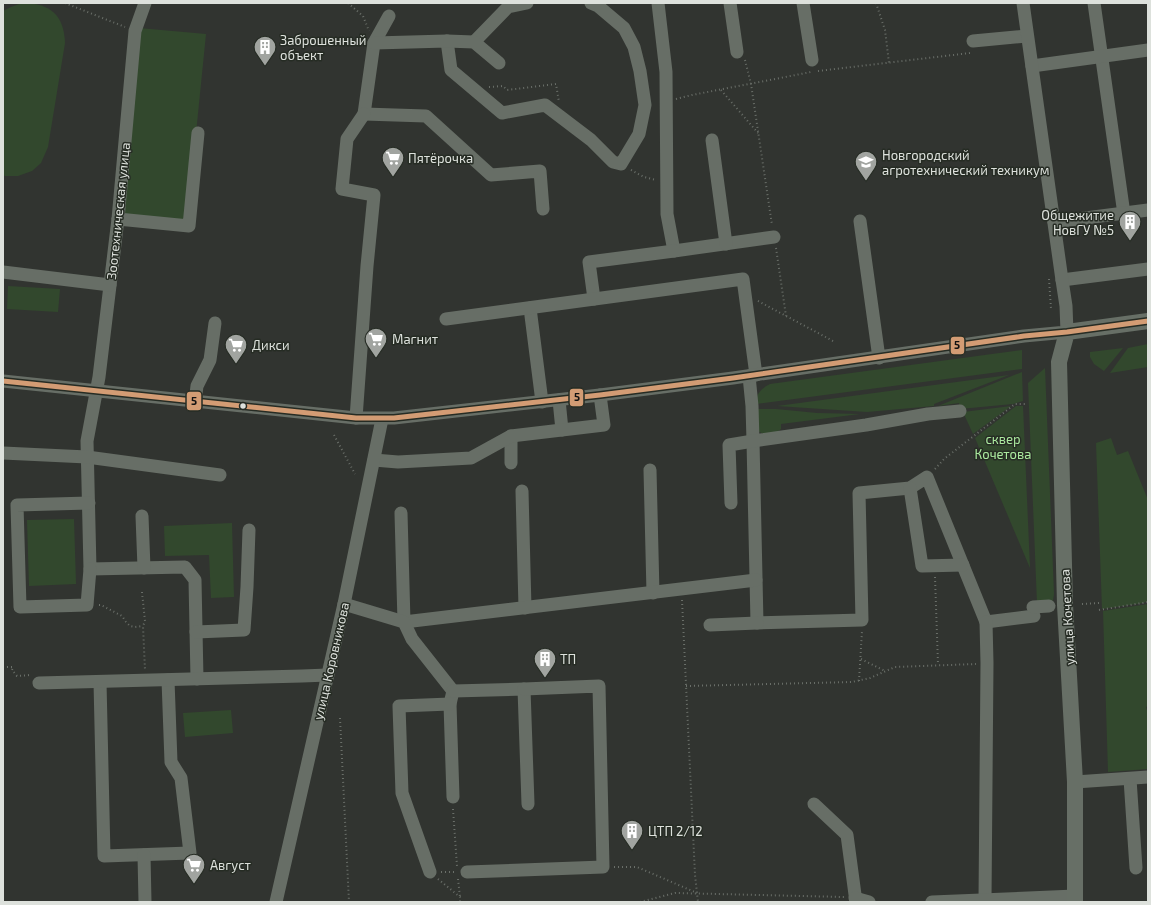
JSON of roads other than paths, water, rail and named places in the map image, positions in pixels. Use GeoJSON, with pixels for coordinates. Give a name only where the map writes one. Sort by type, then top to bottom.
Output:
{"type":"FeatureCollection","features":[{"type":"Feature","properties":{"kind":"main road"},"geometry":{"type":"LineString","coordinates":[[1067,332],[1148,321]]}},
{"type":"Feature","properties":{"kind":"main road","name":"улица Кочетова"},"geometry":{"type":"LineString","coordinates":[[1067,332],[1059,362],[1059,394],[1065,605],[1075,782],[1075,899]]}},
{"type":"Feature","properties":{"kind":"street","name":"Зоотехническая улица"},"geometry":{"type":"LineString","coordinates":[[89,503],[17,505],[20,607],[88,605],[90,570],[89,503],[88,457],[87,441],[97,392],[118,219],[135,31],[145,3]]}},
{"type":"Feature","properties":{"kind":"street"},"geometry":{"type":"LineString","coordinates":[[474,42],[508,7],[527,3]]}},
{"type":"Feature","properties":{"kind":"street"},"geometry":{"type":"LineString","coordinates":[[658,3],[666,72],[667,214],[674,251]]}},
{"type":"Feature","properties":{"kind":"street"},"geometry":{"type":"LineString","coordinates":[[730,3],[737,52]]}},
{"type":"Feature","properties":{"kind":"street"},"geometry":{"type":"LineString","coordinates":[[803,3],[812,60]]}},
{"type":"Feature","properties":{"kind":"street"},"geometry":{"type":"LineString","coordinates":[[3,381],[195,402],[356,418],[382,419],[600,395],[879,358],[1024,336],[1067,332],[1066,306],[1023,3]]}},
{"type":"Feature","properties":{"kind":"street"},"geometry":{"type":"LineString","coordinates":[[1094,3],[1124,214]]}},
{"type":"Feature","properties":{"kind":"street"},"geometry":{"type":"LineString","coordinates":[[447,41],[451,70],[502,113],[545,106],[591,140],[613,162],[621,164],[639,134],[645,105],[640,71],[634,48],[624,28],[596,4]]}},
{"type":"Feature","properties":{"kind":"street"},"geometry":{"type":"LineString","coordinates":[[356,418],[367,266],[374,195],[342,189],[347,140],[364,114],[374,43],[389,16]]}},
{"type":"Feature","properties":{"kind":"street"},"geometry":{"type":"LineString","coordinates":[[971,47],[1028,36]]}},
{"type":"Feature","properties":{"kind":"street"},"geometry":{"type":"LineString","coordinates":[[374,43],[447,41],[474,42],[499,63]]}},
{"type":"Feature","properties":{"kind":"street"},"geometry":{"type":"LineString","coordinates":[[1032,66],[1148,50]]}},
{"type":"Feature","properties":{"kind":"street"},"geometry":{"type":"LineString","coordinates":[[364,114],[426,116],[491,176],[540,171],[543,209]]}},
{"type":"Feature","properties":{"kind":"street"},"geometry":{"type":"LineString","coordinates":[[118,219],[189,226],[198,133]]}},
{"type":"Feature","properties":{"kind":"street"},"geometry":{"type":"LineString","coordinates":[[712,140],[726,244]]}},
{"type":"Feature","properties":{"kind":"street"},"geometry":{"type":"LineString","coordinates":[[1054,222],[1148,210]]}},
{"type":"Feature","properties":{"kind":"street"},"geometry":{"type":"LineString","coordinates":[[860,221],[879,358]]}},
{"type":"Feature","properties":{"kind":"street"},"geometry":{"type":"LineString","coordinates":[[594,299],[589,262],[774,237]]}},
{"type":"Feature","properties":{"kind":"street"},"geometry":{"type":"LineString","coordinates":[[1062,280],[1148,269]]}},
{"type":"Feature","properties":{"kind":"street"},"geometry":{"type":"LineString","coordinates":[[3,272],[110,285]]}},
{"type":"Feature","properties":{"kind":"street"},"geometry":{"type":"LineString","coordinates":[[446,319],[743,279],[752,375],[757,623]]}},
{"type":"Feature","properties":{"kind":"street"},"geometry":{"type":"LineString","coordinates":[[530,308],[542,402]]}},
{"type":"Feature","properties":{"kind":"street"},"geometry":{"type":"LineString","coordinates":[[195,402],[196,386],[210,360],[215,323]]}},
{"type":"Feature","properties":{"kind":"street"},"geometry":{"type":"LineString","coordinates":[[374,460],[398,462],[472,458],[511,436],[604,425],[600,395]]}},
{"type":"Feature","properties":{"kind":"street"},"geometry":{"type":"LineString","coordinates":[[559,400],[562,430]]}},
{"type":"Feature","properties":{"kind":"street"},"geometry":{"type":"LineString","coordinates":[[731,503],[729,445],[753,440],[866,425],[928,414],[960,411]]}},
{"type":"Feature","properties":{"kind":"street","name":"улица Коровникова"},"geometry":{"type":"LineString","coordinates":[[276,902],[344,604],[382,419]]}},
{"type":"Feature","properties":{"kind":"street"},"geometry":{"type":"LineString","coordinates":[[511,436],[512,463]]}},
{"type":"Feature","properties":{"kind":"street"},"geometry":{"type":"LineString","coordinates":[[3,453],[88,457],[220,475]]}},
{"type":"Feature","properties":{"kind":"street"},"geometry":{"type":"LineString","coordinates":[[650,470],[653,592]]}},
{"type":"Feature","properties":{"kind":"street"},"geometry":{"type":"LineString","coordinates":[[710,625],[862,620],[859,493],[910,488],[927,477],[986,622],[985,900]]}},
{"type":"Feature","properties":{"kind":"street"},"geometry":{"type":"LineString","coordinates":[[910,488],[922,566],[963,565]]}},
{"type":"Feature","properties":{"kind":"street"},"geometry":{"type":"LineString","coordinates":[[522,491],[525,608]]}},
{"type":"Feature","properties":{"kind":"street"},"geometry":{"type":"LineString","coordinates":[[401,513],[404,622],[412,639],[453,691]]}},
{"type":"Feature","properties":{"kind":"street"},"geometry":{"type":"LineString","coordinates":[[142,516],[144,568]]}},
{"type":"Feature","properties":{"kind":"street"},"geometry":{"type":"LineString","coordinates":[[196,632],[244,630],[249,530]]}},
{"type":"Feature","properties":{"kind":"street"},"geometry":{"type":"LineString","coordinates":[[90,570],[185,567],[195,580],[197,679]]}},
{"type":"Feature","properties":{"kind":"street"},"geometry":{"type":"LineString","coordinates":[[344,604],[404,622],[756,580]]}},
{"type":"Feature","properties":{"kind":"street"},"geometry":{"type":"LineString","coordinates":[[986,622],[1034,612],[1050,606]]}},
{"type":"Feature","properties":{"kind":"street"},"geometry":{"type":"LineString","coordinates":[[39,683],[328,675]]}},
{"type":"Feature","properties":{"kind":"street"},"geometry":{"type":"LineString","coordinates":[[100,682],[104,856],[190,853],[182,778],[171,762],[168,680]]}},
{"type":"Feature","properties":{"kind":"street"},"geometry":{"type":"LineString","coordinates":[[453,691],[599,686],[603,867],[462,872]]}},
{"type":"Feature","properties":{"kind":"street"},"geometry":{"type":"LineString","coordinates":[[524,689],[528,804]]}},
{"type":"Feature","properties":{"kind":"street"},"geometry":{"type":"LineString","coordinates":[[453,691],[450,704],[453,797]]}},
{"type":"Feature","properties":{"kind":"street"},"geometry":{"type":"LineString","coordinates":[[430,872],[402,793],[399,706],[450,704]]}},
{"type":"Feature","properties":{"kind":"street"},"geometry":{"type":"LineString","coordinates":[[1075,782],[1148,777]]}},
{"type":"Feature","properties":{"kind":"street"},"geometry":{"type":"LineString","coordinates":[[1130,779],[1136,868]]}},
{"type":"Feature","properties":{"kind":"street"},"geometry":{"type":"LineString","coordinates":[[814,804],[847,835],[855,900],[869,902]]}},
{"type":"Feature","properties":{"kind":"street"},"geometry":{"type":"LineString","coordinates":[[144,855],[145,902]]}},
{"type":"Feature","properties":{"kind":"street"},"geometry":{"type":"LineString","coordinates":[[932,902],[1075,899]]}},
{"type":"Feature","properties":{"kind":"place","name":"Заброшенный объект"},"geometry":{"type":"Point","coordinates":[265,66]}},
{"type":"Feature","properties":{"kind":"place","name":"Пятёрочка"},"geometry":{"type":"Point","coordinates":[393,178]}},
{"type":"Feature","properties":{"kind":"place","name":"Новгородский агротехнический техникум"},"geometry":{"type":"Point","coordinates":[866,182]}},
{"type":"Feature","properties":{"kind":"place","name":"Общежитие НовГУ №5"},"geometry":{"type":"Point","coordinates":[1130,242]}},
{"type":"Feature","properties":{"kind":"place","name":"Магнит"},"geometry":{"type":"Point","coordinates":[376,358]}},
{"type":"Feature","properties":{"kind":"place","name":"Дикси"},"geometry":{"type":"Point","coordinates":[236,364]}},
{"type":"Feature","properties":{"kind":"place","name":"ТП"},"geometry":{"type":"Point","coordinates":[545,678]}},
{"type":"Feature","properties":{"kind":"place","name":"ЦТП 2/12"},"geometry":{"type":"Point","coordinates":[632,850]}},
{"type":"Feature","properties":{"kind":"place","name":"Август"},"geometry":{"type":"Point","coordinates":[194,884]}},
{"type":"Feature","properties":{"kind":"park label","name":"сквер Кочетова"},"geometry":{"type":"Point","coordinates":[1003,446]}}]}
